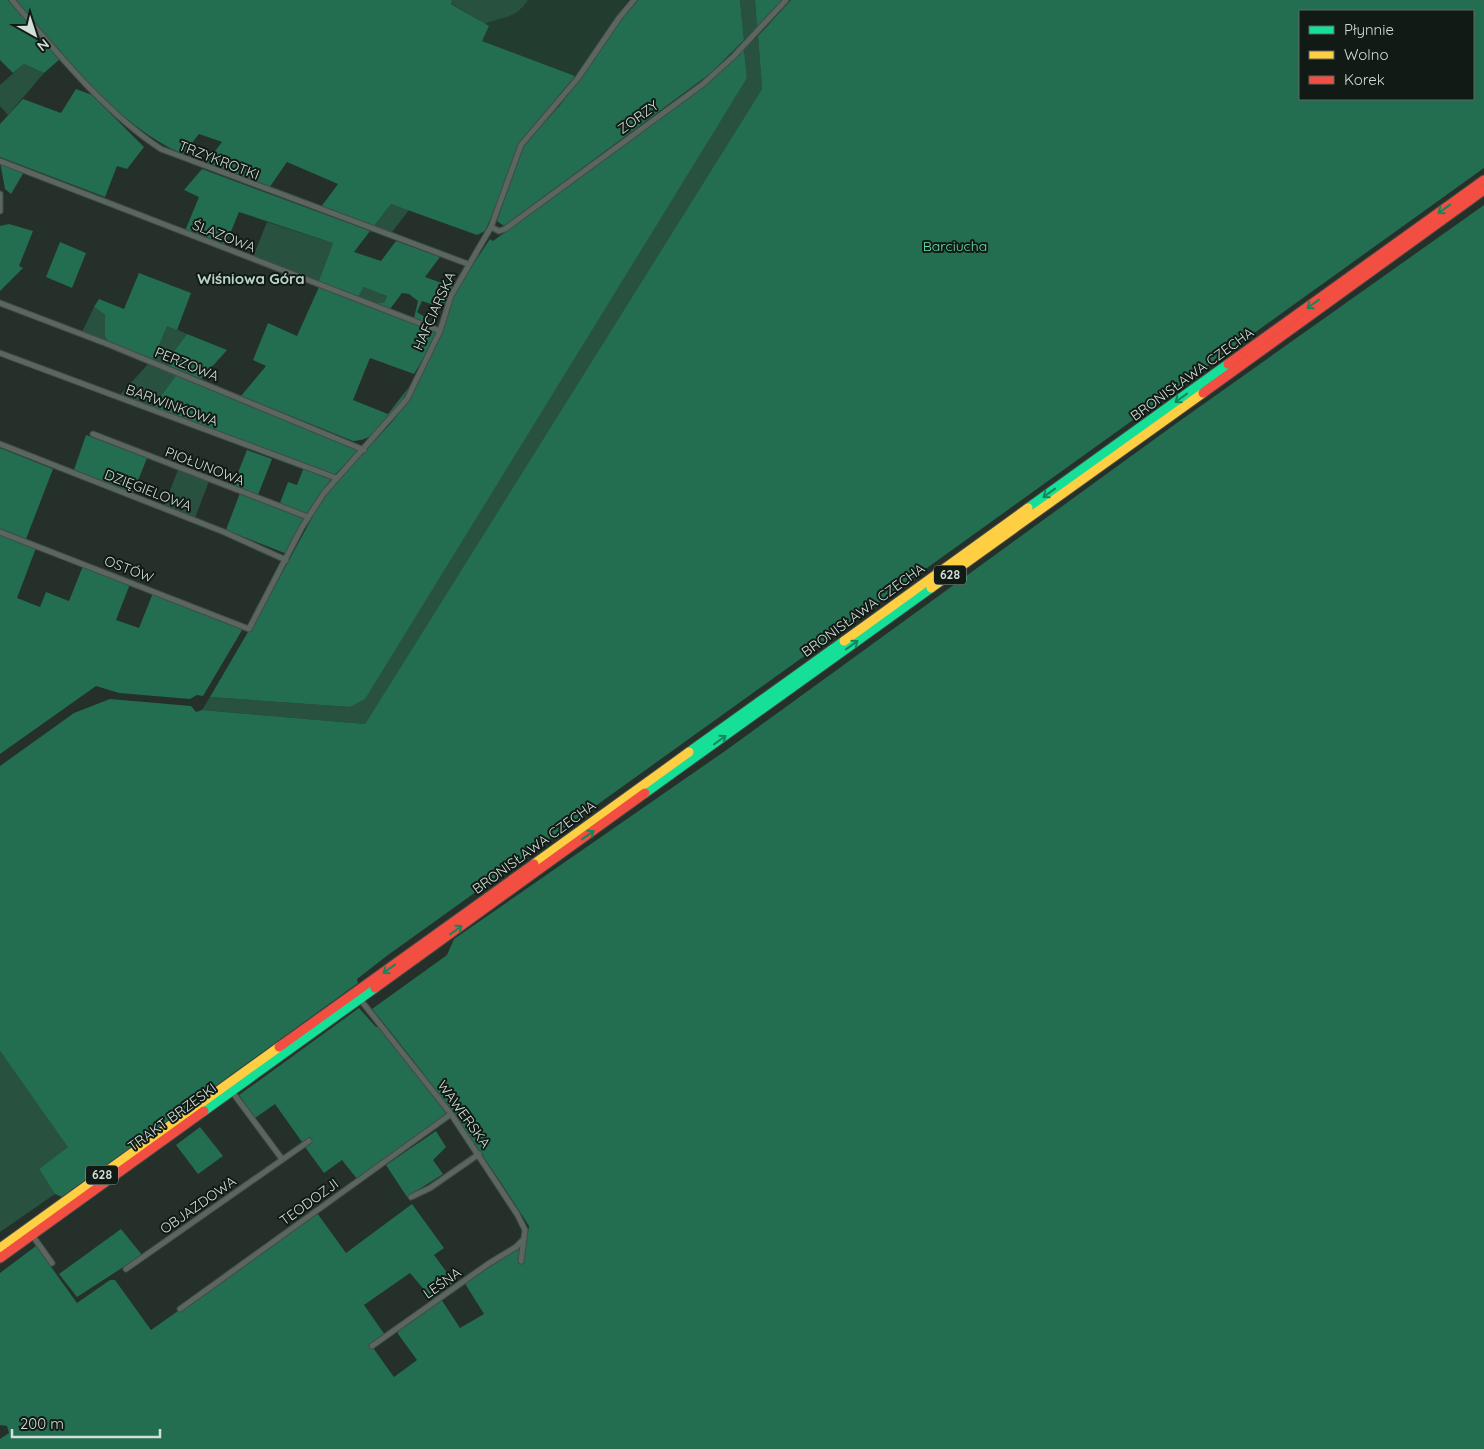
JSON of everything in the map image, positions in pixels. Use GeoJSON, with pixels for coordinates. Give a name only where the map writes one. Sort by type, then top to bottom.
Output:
{"type":"FeatureCollection","features":[{"type":"Feature","properties":{"kind":"main road","name":"BRONISŁAWA CZECHA"},"geometry":{"type":"LineString","coordinates":[[358,996],[1484,180]]}},
{"type":"Feature","properties":{"kind":"main road","name":"BRONISŁAWA CZECHA"},"geometry":{"type":"LineString","coordinates":[[358,996],[1484,190]]}},
{"type":"Feature","properties":{"kind":"main road","name":"TRAKT BRZESKI"},"geometry":{"type":"LineString","coordinates":[[0,1248],[358,996]]}},
{"type":"Feature","properties":{"kind":"main road","name":"TRAKT BRZESKI"},"geometry":{"type":"LineString","coordinates":[[0,1258],[229,1088]]}},
{"type":"Feature","properties":{"kind":"street","name":"TRZYKROTKI"},"geometry":{"type":"LineString","coordinates":[[12,0],[89,86],[145,139],[161,149],[468,264]]}},
{"type":"Feature","properties":{"kind":"street","name":"HAFCIARSKA"},"geometry":{"type":"LineString","coordinates":[[249,628],[308,517],[336,478],[364,450],[407,399],[440,331],[451,296],[491,227],[521,145],[572,86],[634,0]]}},
{"type":"Feature","properties":{"kind":"street","name":"ZORZY"},"geometry":{"type":"LineString","coordinates":[[491,227],[499,231],[506,228],[703,84],[734,56],[786,0]]}},
{"type":"Feature","properties":{"kind":"street","name":"ŚLAZOWA"},"geometry":{"type":"LineString","coordinates":[[0,161],[440,331]]}},
{"type":"Feature","properties":{"kind":"street"},"geometry":{"type":"LineString","coordinates":[[0,194],[0,210]]}},
{"type":"Feature","properties":{"kind":"street","name":"PERZOWA"},"geometry":{"type":"LineString","coordinates":[[0,303],[110,345],[364,450]]}},
{"type":"Feature","properties":{"kind":"street","name":"BARWINKOWA"},"geometry":{"type":"LineString","coordinates":[[0,353],[336,478]]}},
{"type":"Feature","properties":{"kind":"street","name":"PIOŁUNOWA"},"geometry":{"type":"LineString","coordinates":[[93,434],[308,517]]}},
{"type":"Feature","properties":{"kind":"street","name":"DZIĘGIELOWA"},"geometry":{"type":"LineString","coordinates":[[0,444],[224,532],[286,560]]}},
{"type":"Feature","properties":{"kind":"street","name":"OSTÓW"},"geometry":{"type":"LineString","coordinates":[[0,532],[249,628]]}},
{"type":"Feature","properties":{"kind":"street","name":"WAWERSKA"},"geometry":{"type":"LineString","coordinates":[[358,996],[452,1114],[479,1154],[522,1224],[524,1239],[521,1261]]}},
{"type":"Feature","properties":{"kind":"street"},"geometry":{"type":"LineString","coordinates":[[229,1088],[282,1159]]}},
{"type":"Feature","properties":{"kind":"street","name":"TEODOZJI"},"geometry":{"type":"LineString","coordinates":[[180,1309],[452,1114]]}},
{"type":"Feature","properties":{"kind":"street","name":"OBJAZDOWA"},"geometry":{"type":"LineString","coordinates":[[126,1269],[309,1141]]}},
{"type":"Feature","properties":{"kind":"street"},"geometry":{"type":"LineString","coordinates":[[411,1198],[430,1188],[479,1154]]}},
{"type":"Feature","properties":{"kind":"street"},"geometry":{"type":"LineString","coordinates":[[32,1235],[52,1263]]}},
{"type":"Feature","properties":{"kind":"street","name":"LEŚNA"},"geometry":{"type":"LineString","coordinates":[[372,1346],[488,1264],[511,1250],[524,1239]]}},
{"type":"Feature","properties":{"kind":"shaded area"},"geometry":{"type":"Polygon","coordinates":[[[374,0],[628,0],[575,76],[374,0]]]}},
{"type":"Feature","properties":{"kind":"shaded area"},"geometry":{"type":"Polygon","coordinates":[[[452,0],[528,0],[514,14],[485,24],[451,3],[452,0]]]}},
{"type":"Feature","properties":{"kind":"shaded area"},"geometry":{"type":"Polygon","coordinates":[[[740,0],[755,0],[757,27],[744,40],[740,0]]]}},
{"type":"Feature","properties":{"kind":"shaded area"},"geometry":{"type":"Polygon","coordinates":[[[758,36],[762,89],[365,724],[202,710],[210,697],[350,707],[747,78],[744,49],[758,36]]]}},
{"type":"Feature","properties":{"kind":"shaded area"},"geometry":{"type":"Polygon","coordinates":[[[24,64],[44,73],[8,115],[0,106],[0,85],[24,64]]]}},
{"type":"Feature","properties":{"kind":"shaded area"},"geometry":{"type":"Polygon","coordinates":[[[391,204],[409,210],[392,232],[374,226],[391,204]]]}},
{"type":"Feature","properties":{"kind":"shaded area"},"geometry":{"type":"Polygon","coordinates":[[[267,222],[333,243],[318,283],[253,257],[267,222]]]}},
{"type":"Feature","properties":{"kind":"shaded area"},"geometry":{"type":"Polygon","coordinates":[[[366,286],[387,296],[384,303],[371,303],[357,298],[360,291],[366,286]]]}},
{"type":"Feature","properties":{"kind":"shaded area"},"geometry":{"type":"Polygon","coordinates":[[[94,307],[105,315],[105,336],[108,342],[82,332],[94,307]]]}},
{"type":"Feature","properties":{"kind":"shaded area"},"geometry":{"type":"Polygon","coordinates":[[[167,325],[187,334],[169,358],[169,366],[153,360],[167,325]]]}},
{"type":"Feature","properties":{"kind":"shaded area"},"geometry":{"type":"Polygon","coordinates":[[[149,363],[177,374],[153,407],[118,397],[149,363]]]}},
{"type":"Feature","properties":{"kind":"shaded area"},"geometry":{"type":"Polygon","coordinates":[[[178,470],[209,481],[195,518],[164,506],[178,470]]]}},
{"type":"Feature","properties":{"kind":"shaded area"},"geometry":{"type":"Polygon","coordinates":[[[0,1051],[69,1147],[39,1169],[55,1194],[0,1232],[0,1051]]]}},
{"type":"Feature","properties":{"kind":"green space"},"geometry":{"type":"Polygon","coordinates":[[[0,0],[8,0],[60,59],[44,73],[24,64],[13,73],[0,60],[0,0]]]}},
{"type":"Feature","properties":{"kind":"green space"},"geometry":{"type":"Polygon","coordinates":[[[16,0],[452,0],[451,4],[489,26],[482,41],[575,76],[529,132],[485,231],[477,235],[391,204],[374,226],[321,207],[338,184],[287,162],[269,188],[206,163],[222,142],[199,134],[183,154],[159,142],[136,126],[92,87],[16,0]]]}},
{"type":"Feature","properties":{"kind":"green space"},"geometry":{"type":"Polygon","coordinates":[[[638,0],[740,0],[744,40],[711,73],[504,226],[497,221],[523,146],[560,105],[589,67],[614,28],[638,0]]]}},
{"type":"Feature","properties":{"kind":"green space"},"geometry":{"type":"Polygon","coordinates":[[[755,0],[783,0],[757,27],[755,0]]]}},
{"type":"Feature","properties":{"kind":"green space","name":"Barciucha"},"geometry":{"type":"Polygon","coordinates":[[[791,0],[1484,0],[1484,168],[388,955],[357,979],[358,983],[62,1197],[55,1194],[39,1169],[68,1147],[0,1051],[0,766],[74,713],[110,699],[191,706],[196,712],[202,710],[365,724],[762,89],[758,36],[791,0]]]}},
{"type":"Feature","properties":{"kind":"green space"},"geometry":{"type":"Polygon","coordinates":[[[744,49],[747,78],[365,699],[350,707],[210,697],[276,584],[325,494],[391,423],[406,404],[416,386],[452,296],[490,239],[493,241],[711,80],[744,49]]]}},
{"type":"Feature","properties":{"kind":"green space"},"geometry":{"type":"Polygon","coordinates":[[[76,89],[92,95],[144,147],[127,169],[117,166],[105,197],[0,157],[0,124],[23,99],[61,113],[76,89]]]}},
{"type":"Feature","properties":{"kind":"green space"},"geometry":{"type":"Polygon","coordinates":[[[0,162],[24,172],[11,194],[5,189],[0,162]]]}},
{"type":"Feature","properties":{"kind":"green space"},"geometry":{"type":"Polygon","coordinates":[[[202,169],[370,231],[354,252],[381,261],[396,241],[440,257],[425,277],[453,287],[447,303],[437,306],[422,301],[417,312],[429,320],[431,325],[414,318],[418,301],[409,294],[402,293],[390,309],[371,303],[384,303],[387,296],[364,287],[357,298],[318,283],[333,243],[239,212],[225,246],[185,231],[199,197],[184,190],[202,169]]]}},
{"type":"Feature","properties":{"kind":"green space"},"geometry":{"type":"Polygon","coordinates":[[[1484,205],[1484,1449],[0,1449],[0,1439],[9,1433],[7,1426],[0,1425],[0,1273],[36,1246],[77,1303],[110,1280],[115,1280],[151,1330],[317,1213],[346,1253],[412,1204],[444,1248],[434,1255],[454,1282],[432,1299],[410,1273],[364,1305],[385,1335],[371,1345],[394,1377],[417,1360],[397,1330],[441,1299],[460,1328],[484,1314],[464,1282],[513,1251],[527,1235],[529,1226],[454,1115],[372,1009],[447,955],[454,939],[725,751],[1174,425],[1484,205]]]}},
{"type":"Feature","properties":{"kind":"green space"},"geometry":{"type":"Polygon","coordinates":[[[9,224],[33,231],[19,266],[23,268],[0,291],[0,226],[9,224]]]}},
{"type":"Feature","properties":{"kind":"green space"},"geometry":{"type":"Polygon","coordinates":[[[60,242],[86,253],[72,288],[46,277],[60,242]]]}},
{"type":"Feature","properties":{"kind":"green space"},"geometry":{"type":"Polygon","coordinates":[[[139,273],[191,293],[177,330],[167,326],[153,360],[108,342],[105,336],[105,315],[94,307],[99,299],[124,309],[139,273]]]}},
{"type":"Feature","properties":{"kind":"green space"},"geometry":{"type":"Polygon","coordinates":[[[319,287],[439,332],[414,374],[370,358],[353,400],[388,414],[409,387],[387,422],[372,436],[363,440],[353,441],[241,396],[266,366],[253,360],[268,323],[297,336],[319,287]]]}},
{"type":"Feature","properties":{"kind":"green space"},"geometry":{"type":"Polygon","coordinates":[[[187,334],[227,350],[201,379],[169,366],[169,358],[187,334]]]}},
{"type":"Feature","properties":{"kind":"green space"},"geometry":{"type":"Polygon","coordinates":[[[177,374],[359,449],[334,476],[153,407],[177,374]]]}},
{"type":"Feature","properties":{"kind":"green space"},"geometry":{"type":"Polygon","coordinates":[[[86,435],[147,458],[133,493],[74,470],[86,435]]]}},
{"type":"Feature","properties":{"kind":"green space"},"geometry":{"type":"Polygon","coordinates":[[[0,448],[53,469],[26,539],[0,529],[0,448]]]}},
{"type":"Feature","properties":{"kind":"green space"},"geometry":{"type":"Polygon","coordinates":[[[247,450],[272,459],[258,495],[233,485],[247,450]]]}},
{"type":"Feature","properties":{"kind":"green space"},"geometry":{"type":"Polygon","coordinates":[[[304,467],[331,479],[307,515],[280,503],[288,482],[297,485],[304,467]]]}},
{"type":"Feature","properties":{"kind":"green space"},"geometry":{"type":"Polygon","coordinates":[[[240,493],[305,518],[287,554],[226,530],[240,493]]]}},
{"type":"Feature","properties":{"kind":"green space"},"geometry":{"type":"Polygon","coordinates":[[[0,535],[36,548],[17,598],[40,607],[46,592],[69,601],[83,566],[130,584],[116,620],[139,628],[153,593],[240,627],[242,630],[203,696],[197,695],[190,699],[119,693],[96,686],[0,754],[0,535]]]}},
{"type":"Feature","properties":{"kind":"green space"},"geometry":{"type":"Polygon","coordinates":[[[359,1008],[376,1027],[380,1027],[448,1114],[357,1179],[342,1160],[324,1173],[305,1147],[312,1142],[310,1137],[302,1142],[275,1104],[255,1118],[239,1095],[359,1008]]]}},
{"type":"Feature","properties":{"kind":"green space"},"geometry":{"type":"Polygon","coordinates":[[[200,1127],[223,1156],[198,1174],[176,1145],[200,1127]]]}},
{"type":"Feature","properties":{"kind":"green space"},"geometry":{"type":"Polygon","coordinates":[[[436,1131],[446,1147],[433,1160],[443,1174],[407,1197],[386,1165],[436,1131]]]}},
{"type":"Feature","properties":{"kind":"green space"},"geometry":{"type":"Polygon","coordinates":[[[121,1229],[142,1255],[77,1297],[59,1274],[121,1229]]]}},
{"type":"Feature","properties":{"kind":"traffic: fast"},"geometry":{"type":"LineString","coordinates":[[1028,508],[1228,364]]}},
{"type":"Feature","properties":{"kind":"traffic: fast"},"geometry":{"type":"LineString","coordinates":[[645,793],[931,588]]}},
{"type":"Feature","properties":{"kind":"traffic: fast"},"geometry":{"type":"LineString","coordinates":[[689,752],[844,641]]}},
{"type":"Feature","properties":{"kind":"traffic: fast"},"geometry":{"type":"LineString","coordinates":[[204,1111],[375,988]]}},
{"type":"Feature","properties":{"kind":"traffic: slow"},"geometry":{"type":"LineString","coordinates":[[931,588],[1203,393]]}},
{"type":"Feature","properties":{"kind":"traffic: slow"},"geometry":{"type":"LineString","coordinates":[[844,641],[1028,508]]}},
{"type":"Feature","properties":{"kind":"traffic: slow"},"geometry":{"type":"LineString","coordinates":[[534,864],[689,752]]}},
{"type":"Feature","properties":{"kind":"traffic: slow"},"geometry":{"type":"LineString","coordinates":[[0,1248],[279,1047]]}},
{"type":"Feature","properties":{"kind":"traffic: jam"},"geometry":{"type":"LineString","coordinates":[[1228,364],[1484,180]]}},
{"type":"Feature","properties":{"kind":"traffic: jam"},"geometry":{"type":"LineString","coordinates":[[1203,393],[1484,190]]}},
{"type":"Feature","properties":{"kind":"traffic: jam"},"geometry":{"type":"LineString","coordinates":[[375,988],[645,793]]}},
{"type":"Feature","properties":{"kind":"traffic: jam"},"geometry":{"type":"LineString","coordinates":[[279,1047],[534,864]]}},
{"type":"Feature","properties":{"kind":"traffic: jam"},"geometry":{"type":"LineString","coordinates":[[0,1258],[204,1111]]}},
{"type":"Feature","properties":{"kind":"district","name":"Wiśniowa Góra"},"geometry":{"type":"Point","coordinates":[251,279]}}]}
